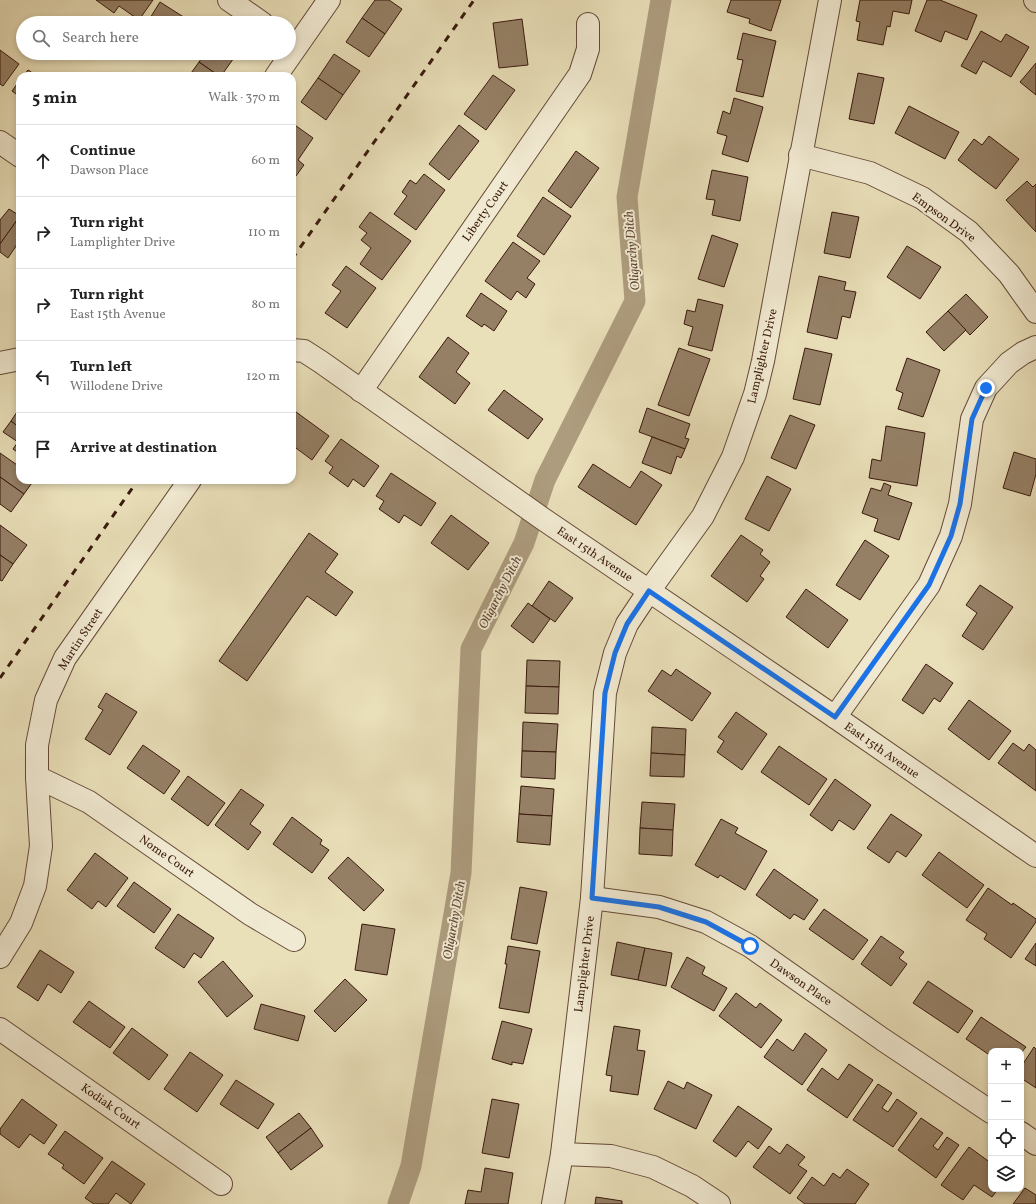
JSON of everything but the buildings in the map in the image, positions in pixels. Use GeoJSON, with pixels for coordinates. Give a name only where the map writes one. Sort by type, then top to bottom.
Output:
{"type":"FeatureCollection","features":[{"type":"Feature","properties":{"kind":"street"},"geometry":{"type":"LineString","coordinates":[[230,0],[252,16]]}},
{"type":"Feature","properties":{"kind":"street"},"geometry":{"type":"LineString","coordinates":[[296,40],[329,0]]}},
{"type":"Feature","properties":{"kind":"street","name":"Lamplighter Drive"},"geometry":{"type":"LineString","coordinates":[[553,1204],[562,1154],[592,898],[605,693],[615,653],[627,624],[703,516],[736,450],[755,394],[763,361],[800,155],[830,0]]}},
{"type":"Feature","properties":{"kind":"street","name":"Liberty Court"},"geometry":{"type":"LineString","coordinates":[[361,391],[580,74],[588,49],[588,24]]}},
{"type":"Feature","properties":{"kind":"street"},"geometry":{"type":"LineString","coordinates":[[278,72],[284,60]]}},
{"type":"Feature","properties":{"kind":"street"},"geometry":{"type":"LineString","coordinates":[[0,142],[16,153]]}},
{"type":"Feature","properties":{"kind":"street","name":"Empson Drive"},"geometry":{"type":"LineString","coordinates":[[800,155],[870,173],[922,198],[969,232],[1009,274],[1036,312]]}},
{"type":"Feature","properties":{"kind":"street"},"geometry":{"type":"LineString","coordinates":[[835,717],[929,585],[951,536],[958,510],[972,419],[986,388],[1009,362],[1036,347]]}},
{"type":"Feature","properties":{"kind":"street","name":"East 15th Avenue"},"geometry":{"type":"LineString","coordinates":[[296,350],[304,351],[521,504],[835,717],[1036,856]]}},
{"type":"Feature","properties":{"kind":"street"},"geometry":{"type":"LineString","coordinates":[[0,363],[16,360]]}},
{"type":"Feature","properties":{"kind":"street","name":"Martin Street"},"geometry":{"type":"LineString","coordinates":[[0,957],[21,923],[35,886],[41,846],[37,777],[37,745],[46,700],[65,658],[187,484]]}},
{"type":"Feature","properties":{"kind":"street","name":"Nome Court"},"geometry":{"type":"LineString","coordinates":[[37,777],[89,802],[250,914],[294,940]]}},
{"type":"Feature","properties":{"kind":"street","name":"Dawson Place"},"geometry":{"type":"LineString","coordinates":[[592,898],[659,907],[706,922],[750,946],[882,1039],[988,1110]]}},
{"type":"Feature","properties":{"kind":"street","name":"Kodiak Court"},"geometry":{"type":"LineString","coordinates":[[0,1029],[221,1184]]}},
{"type":"Feature","properties":{"kind":"street"},"geometry":{"type":"LineString","coordinates":[[1024,1135],[1036,1144]]}},
{"type":"Feature","properties":{"kind":"street"},"geometry":{"type":"LineString","coordinates":[[562,1154],[611,1156],[653,1167],[692,1186],[719,1204]]}},
{"type":"Feature","properties":{"kind":"waterway","name":"Oligarchy Ditch"},"geometry":{"type":"LineString","coordinates":[[398,1204],[411,1166],[461,873],[471,649],[524,543],[545,480],[635,301],[627,197],[661,0]]}},
{"type":"Feature","properties":{"kind":"railway"},"geometry":{"type":"LineString","coordinates":[[296,253],[474,0]]}},
{"type":"Feature","properties":{"kind":"railway"},"geometry":{"type":"LineString","coordinates":[[0,678],[135,484]]}},
{"type":"Feature","properties":{"kind":"route"},"geometry":{"type":"LineString","coordinates":[[750,946],[706,922],[659,907],[592,898],[605,693],[615,653],[627,624],[649,591],[835,717],[929,585],[951,536],[960,504],[972,419],[986,388]]}}]}
